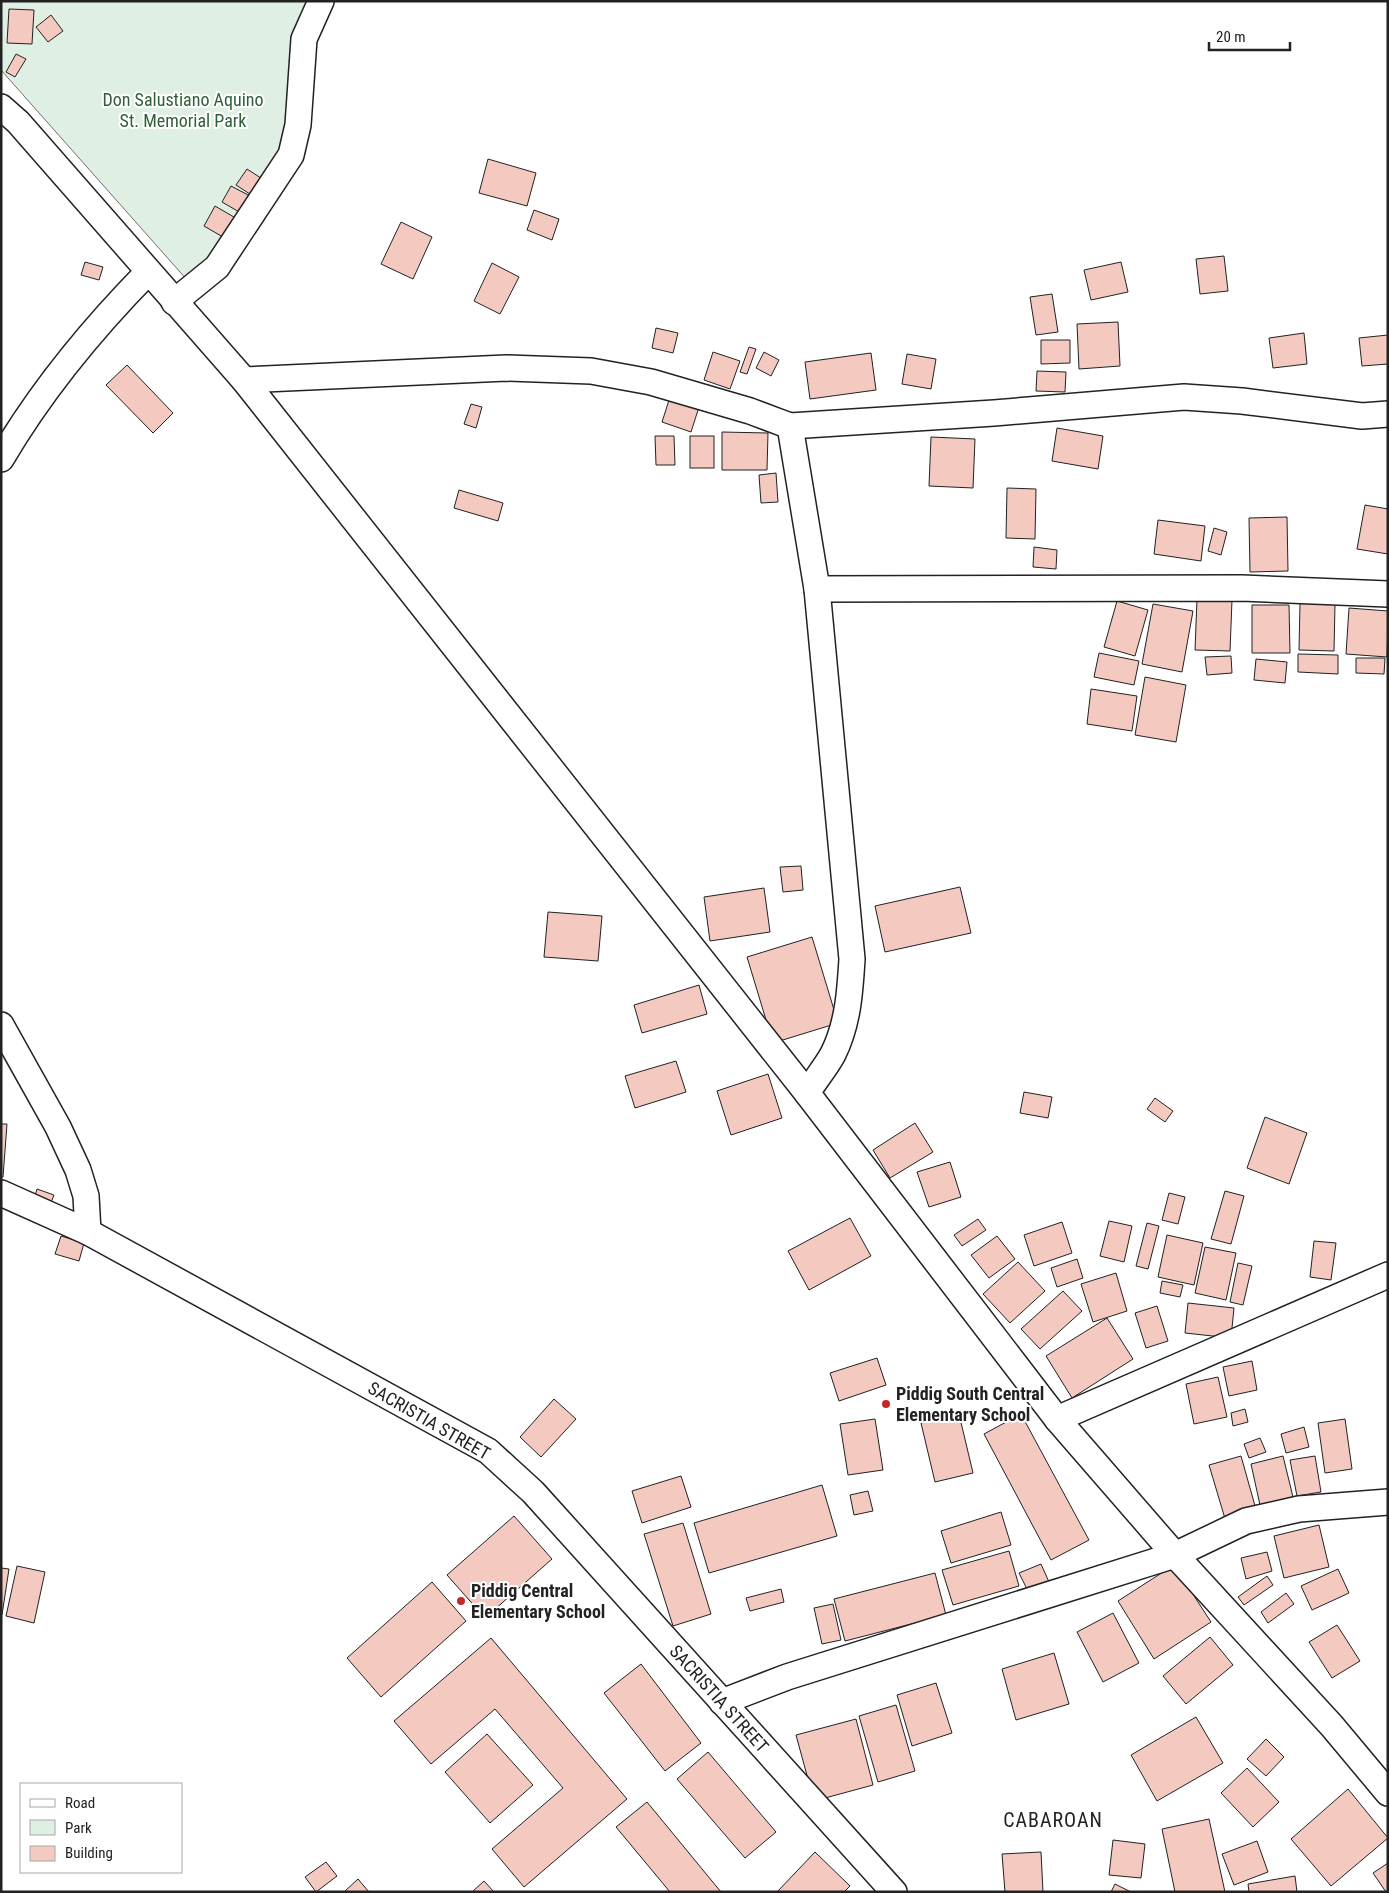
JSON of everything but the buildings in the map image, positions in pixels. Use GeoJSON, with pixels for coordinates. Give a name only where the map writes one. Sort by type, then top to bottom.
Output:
{"type":"FeatureCollection","features":[{"type":"Feature","properties":{"kind":"street"},"geometry":{"type":"LineString","coordinates":[[174,302],[218,266],[291,155],[298,126],[304,39],[321,1]]}},
{"type":"Feature","properties":{"kind":"street"},"geometry":{"type":"LineString","coordinates":[[1,107],[18,122],[244,380],[807,1093],[1058,1419],[1175,1555],[1332,1726],[1388,1793]]}},
{"type":"Feature","properties":{"kind":"street"},"geometry":{"type":"LineString","coordinates":[[1,459],[49,383],[115,306],[148,272]]}},
{"type":"Feature","properties":{"kind":"street"},"geometry":{"type":"LineString","coordinates":[[244,380],[506,368],[591,371],[651,382],[750,411],[790,426],[1184,398],[1242,401],[1362,416],[1388,414]]}},
{"type":"Feature","properties":{"kind":"street"},"geometry":{"type":"LineString","coordinates":[[790,426],[817,589],[852,959],[849,1003],[842,1031],[832,1054],[807,1093]]}},
{"type":"Feature","properties":{"kind":"street"},"geometry":{"type":"LineString","coordinates":[[817,589],[1242,588],[1388,594]]}},
{"type":"Feature","properties":{"kind":"street"},"geometry":{"type":"LineString","coordinates":[[1,1025],[58,1127],[78,1170],[86,1196],[88,1232]]}},
{"type":"Feature","properties":{"kind":"street","name":"SACRISTIA STREET"},"geometry":{"type":"LineString","coordinates":[[1,1193],[88,1232],[488,1451],[534,1492],[894,1892]]}},
{"type":"Feature","properties":{"kind":"street"},"geometry":{"type":"LineString","coordinates":[[1058,1419],[1388,1274]]}},
{"type":"Feature","properties":{"kind":"street"},"geometry":{"type":"LineString","coordinates":[[722,1702],[787,1677],[1175,1555],[1246,1521],[1299,1509],[1388,1502]]}},
{"type":"Feature","properties":{"kind":"green space","name":"Don Salustiano Aquino St. Memorial Park"},"geometry":{"type":"Polygon","coordinates":[[[1,1],[312,1],[288,148],[234,238],[188,281],[1,70],[1,1]]]}},
{"type":"Feature","properties":{"kind":"place","name":"Piddig South Central Elementary School"},"geometry":{"type":"Point","coordinates":[886,1404]}},
{"type":"Feature","properties":{"kind":"place","name":"Piddig Central Elementary School"},"geometry":{"type":"Point","coordinates":[461,1601]}},
{"type":"Feature","properties":{"kind":"district","name":"CABAROAN"},"geometry":{"type":"Point","coordinates":[1053,1820]}}]}
